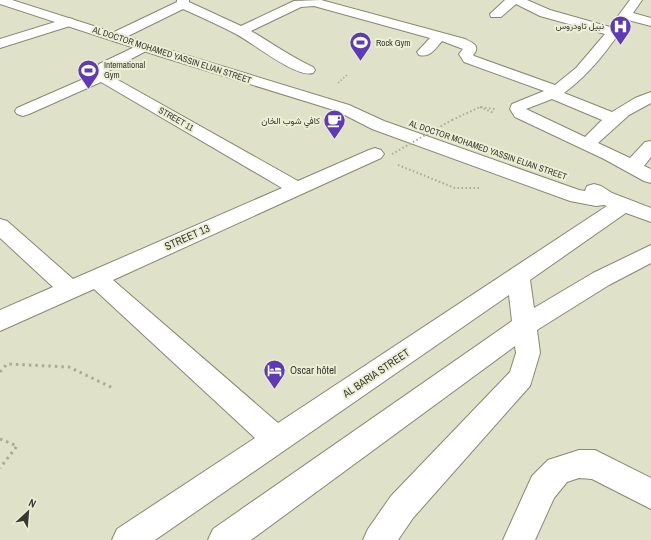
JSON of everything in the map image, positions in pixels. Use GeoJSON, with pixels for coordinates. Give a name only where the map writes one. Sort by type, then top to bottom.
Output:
{"type":"FeatureCollection","features":[{"type":"Feature","properties":{"kind":"street","name":"AL DOCTOR MOHAMED YASSIN ELIAN STREET"},"geometry":{"type":"LineString","coordinates":[[0,0],[143,47],[344,108],[378,125],[551,188],[577,196],[614,201],[651,215]]}},
{"type":"Feature","properties":{"kind":"street"},"geometry":{"type":"LineString","coordinates":[[496,14],[513,0]]}},
{"type":"Feature","properties":{"kind":"street"},"geometry":{"type":"LineString","coordinates":[[517,0],[545,13],[614,32]]}},
{"type":"Feature","properties":{"kind":"street"},"geometry":{"type":"LineString","coordinates":[[114,37],[183,2],[241,31],[270,48],[286,60],[308,70]]}},
{"type":"Feature","properties":{"kind":"street"},"geometry":{"type":"LineString","coordinates":[[241,31],[298,4],[314,2],[330,3],[466,44],[470,47],[470,50],[466,54],[469,58],[554,92],[614,119]]}},
{"type":"Feature","properties":{"kind":"street"},"geometry":{"type":"LineString","coordinates":[[651,22],[628,6],[614,32],[602,49],[586,66],[554,92],[518,107],[524,115],[651,177]]}},
{"type":"Feature","properties":{"kind":"street"},"geometry":{"type":"LineString","coordinates":[[0,44],[68,22]]}},
{"type":"Feature","properties":{"kind":"street"},"geometry":{"type":"LineString","coordinates":[[424,52],[440,36]]}},
{"type":"Feature","properties":{"kind":"street"},"geometry":{"type":"LineString","coordinates":[[23,111],[103,76],[101,72],[104,67],[143,47]]}},
{"type":"Feature","properties":{"kind":"street","name":"STREET 11"},"geometry":{"type":"LineString","coordinates":[[103,76],[110,82],[297,188]]}},
{"type":"Feature","properties":{"kind":"street"},"geometry":{"type":"LineString","coordinates":[[586,145],[614,119],[635,103],[651,97]]}},
{"type":"Feature","properties":{"kind":"street"},"geometry":{"type":"LineString","coordinates":[[635,103],[651,110]]}},
{"type":"Feature","properties":{"kind":"street"},"geometry":{"type":"LineString","coordinates":[[633,167],[651,146]]}},
{"type":"Feature","properties":{"kind":"street","name":"STREET 13"},"geometry":{"type":"LineString","coordinates":[[0,321],[297,188],[384,154]]}},
{"type":"Feature","properties":{"kind":"street","name":"AL BARIA STREET"},"geometry":{"type":"LineString","coordinates":[[128,540],[518,277],[614,201]]}},
{"type":"Feature","properties":{"kind":"street"},"geometry":{"type":"LineString","coordinates":[[0,226],[70,289]]}},
{"type":"Feature","properties":{"kind":"street"},"geometry":{"type":"LineString","coordinates":[[224,540],[524,326],[601,279],[651,253]]}},
{"type":"Feature","properties":{"kind":"street"},"geometry":{"type":"LineString","coordinates":[[379,540],[402,507],[521,378],[528,353],[518,277]]}},
{"type":"Feature","properties":{"kind":"street"},"geometry":{"type":"LineString","coordinates":[[96,278],[277,440]]}},
{"type":"Feature","properties":{"kind":"street"},"geometry":{"type":"LineString","coordinates":[[519,540],[542,487],[558,470],[579,464],[595,464],[651,494]]}},
{"type":"Feature","properties":{"kind":"path"},"geometry":{"type":"LineString","coordinates":[[333,87],[348,74]]}},
{"type":"Feature","properties":{"kind":"path"},"geometry":{"type":"LineString","coordinates":[[384,154],[480,107],[524,115]]}},
{"type":"Feature","properties":{"kind":"path"},"geometry":{"type":"LineString","coordinates":[[0,372],[7,364],[69,367],[113,388]]}},
{"type":"Feature","properties":{"kind":"path"},"geometry":{"type":"LineString","coordinates":[[0,439],[17,446],[0,468]]}},
{"type":"Feature","properties":{"kind":"place","name":"نبيل تاودروس"},"geometry":{"type":"Point","coordinates":[620,46]}},
{"type":"Feature","properties":{"kind":"place","name":"Rock Gym"},"geometry":{"type":"Point","coordinates":[360,62]}},
{"type":"Feature","properties":{"kind":"place","name":"International Gym"},"geometry":{"type":"Point","coordinates":[89,90]}},
{"type":"Feature","properties":{"kind":"place","name":"كافي شوب الخان"},"geometry":{"type":"Point","coordinates":[335,140]}},
{"type":"Feature","properties":{"kind":"place","name":"Oscar hôtel"},"geometry":{"type":"Point","coordinates":[274,390]}}]}
